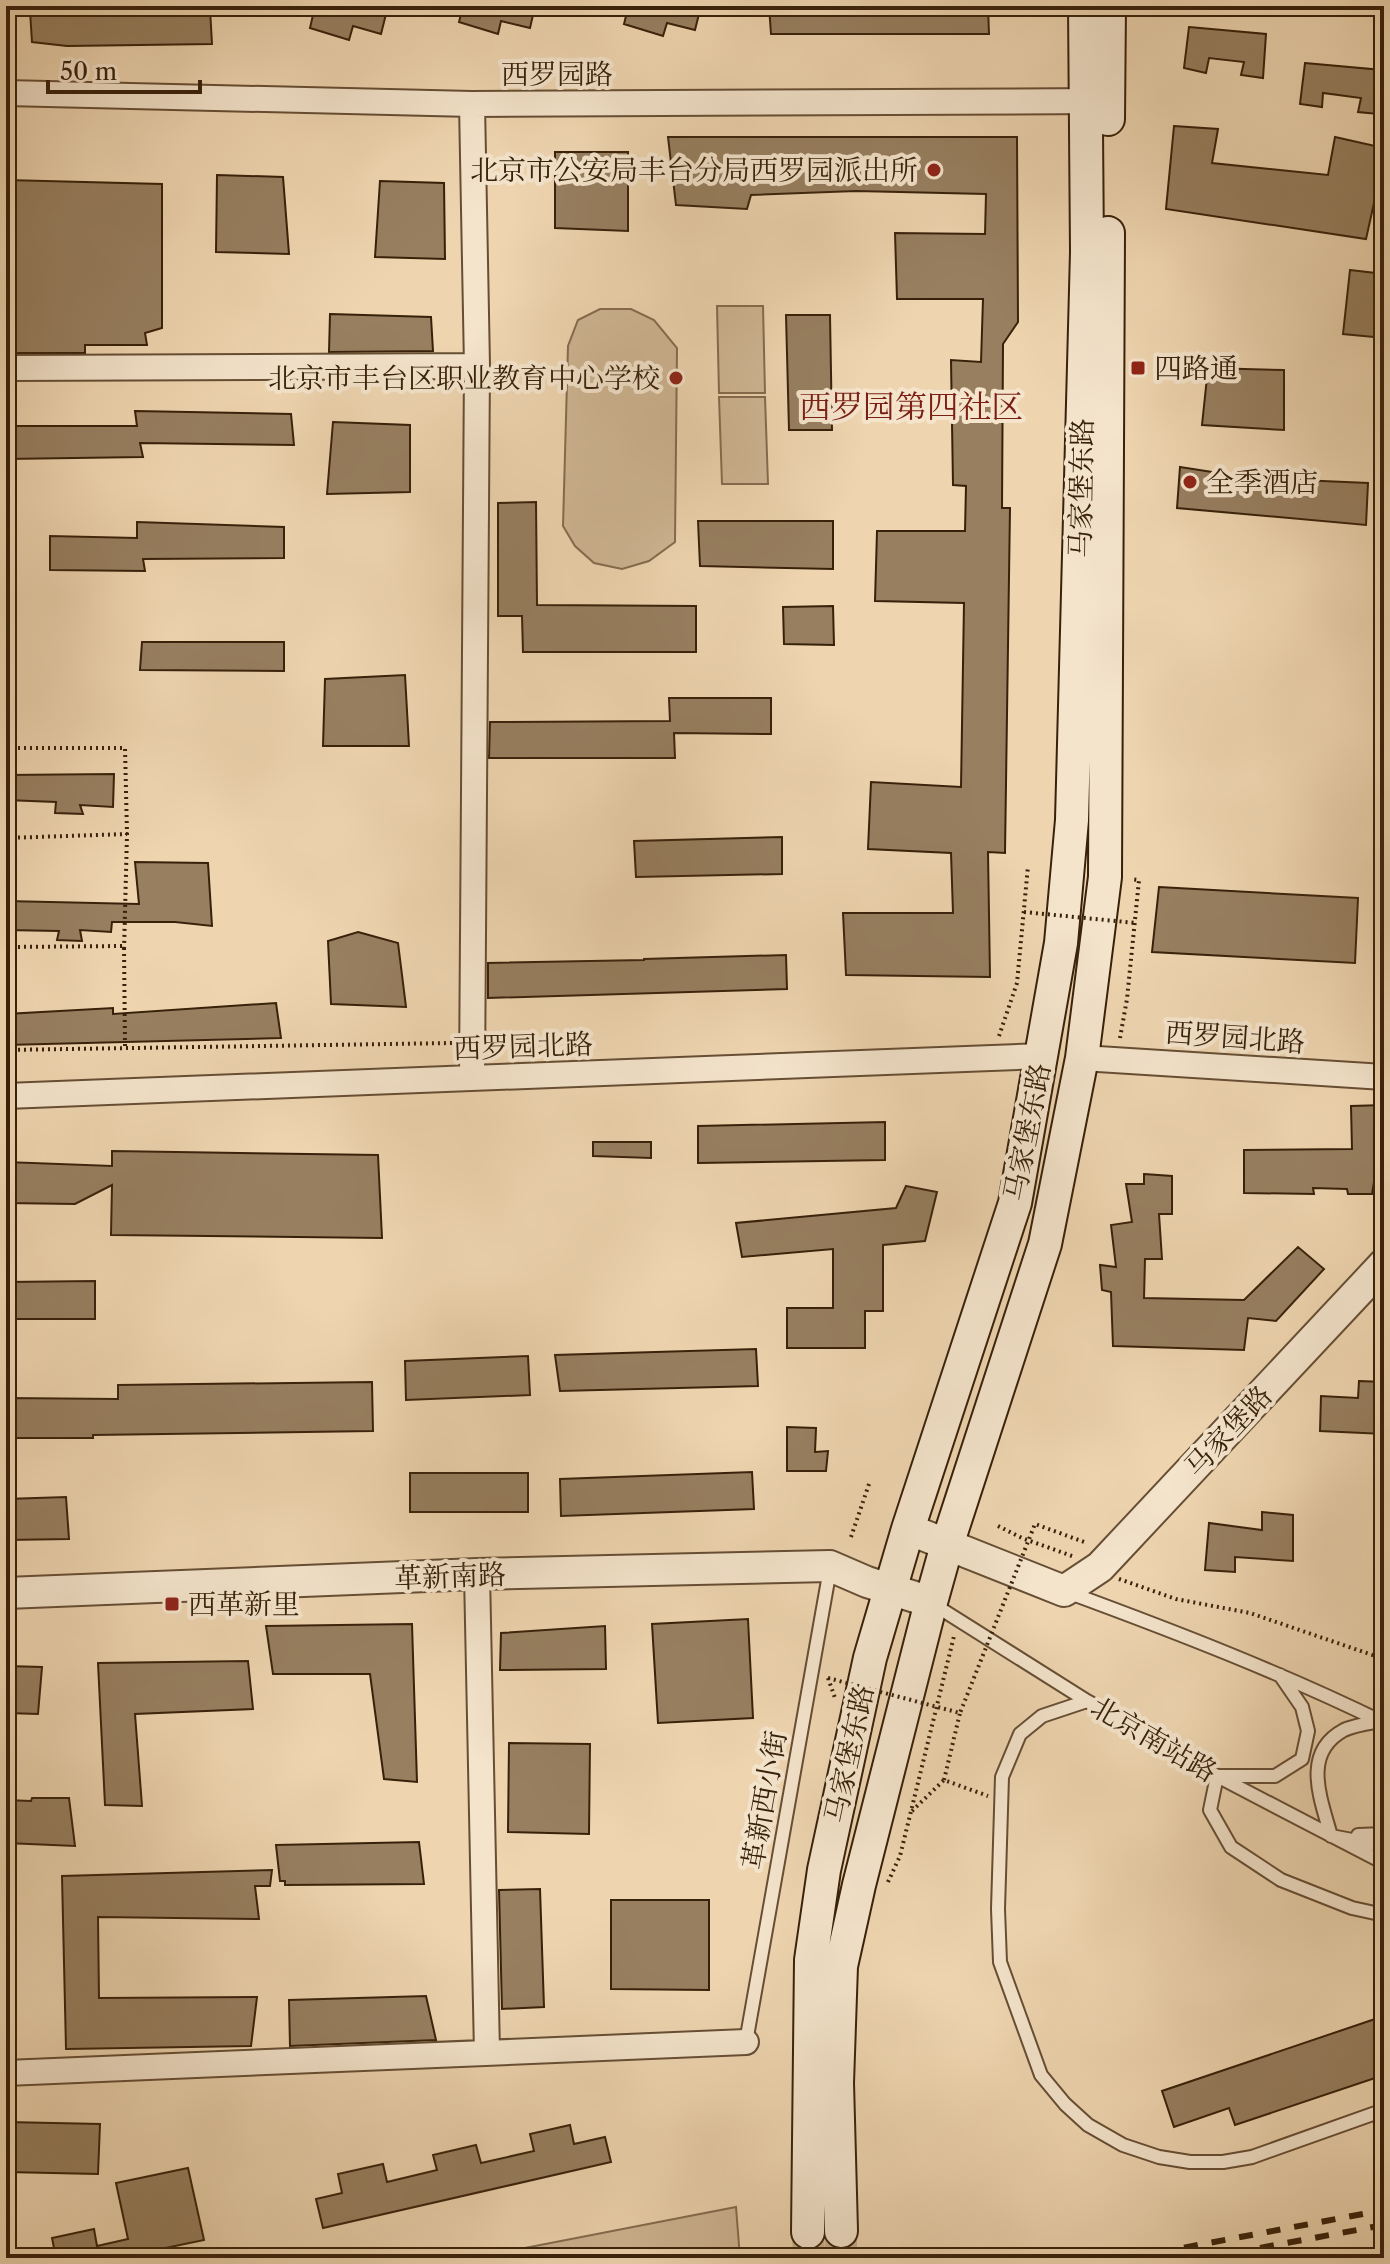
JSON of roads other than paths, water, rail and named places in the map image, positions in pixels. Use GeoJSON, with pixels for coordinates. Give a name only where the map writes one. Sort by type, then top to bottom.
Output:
{"type":"FeatureCollection","features":[{"type":"Feature","properties":{"kind":"main road","name":"马家堡东路"},"geometry":{"type":"LineString","coordinates":[[841,2231],[837,2083],[841,1966],[866,1855],[947,1545],[1045,1244],[1082,1058],[1105,877],[1109,293],[1097,101],[1085,6]]}},
{"type":"Feature","properties":{"kind":"main road","name":"马家堡东路"},"geometry":{"type":"LineString","coordinates":[[808,2232],[811,1960],[824,1870],[869,1661],[889,1590],[1015,1203],[1061,943],[1072,820],[1087,252],[1097,101],[1109,6]]}},
{"type":"Feature","properties":{"kind":"street","name":"西罗园路"},"geometry":{"type":"LineString","coordinates":[[6,93],[472,104],[1097,101]]}},
{"type":"Feature","properties":{"kind":"street"},"geometry":{"type":"LineString","coordinates":[[472,104],[477,366],[472,1078]]}},
{"type":"Feature","properties":{"kind":"street"},"geometry":{"type":"LineString","coordinates":[[6,368],[477,366]]}},
{"type":"Feature","properties":{"kind":"street","name":"西罗园北路"},"geometry":{"type":"LineString","coordinates":[[6,1096],[1042,1056]]}},
{"type":"Feature","properties":{"kind":"street","name":"西罗园北路"},"geometry":{"type":"LineString","coordinates":[[1082,1058],[1384,1077]]}},
{"type":"Feature","properties":{"kind":"street","name":"马家堡路"},"geometry":{"type":"LineString","coordinates":[[1064,1591],[1094,1555],[1384,1264]]}},
{"type":"Feature","properties":{"kind":"street"},"geometry":{"type":"LineString","coordinates":[[908,1529],[1064,1591]]}},
{"type":"Feature","properties":{"kind":"street","name":"革新南路"},"geometry":{"type":"LineString","coordinates":[[6,1593],[477,1574],[830,1566],[889,1590],[931,1602]]}},
{"type":"Feature","properties":{"kind":"street"},"geometry":{"type":"LineString","coordinates":[[477,1574],[487,2053]]}},
{"type":"Feature","properties":{"kind":"street"},"geometry":{"type":"LineString","coordinates":[[6,2073],[746,2042]]}},
{"type":"Feature","properties":{"kind":"lane","name":"革新西小街"},"geometry":{"type":"LineString","coordinates":[[746,2042],[830,1566]]}},
{"type":"Feature","properties":{"kind":"lane"},"geometry":{"type":"LineString","coordinates":[[1064,1591],[1280,1675],[1382,1722]]}},
{"type":"Feature","properties":{"kind":"lane","name":"北京南站路"},"geometry":{"type":"LineString","coordinates":[[931,1602],[1087,1701],[1217,1776],[1384,1863]]}},
{"type":"Feature","properties":{"kind":"lane"},"geometry":{"type":"LineString","coordinates":[[1280,1675],[1302,1707],[1308,1731],[1302,1759],[1275,1776],[1217,1776],[1210,1810],[1231,1847],[1281,1880],[1352,1908],[1384,1915]]}},
{"type":"Feature","properties":{"kind":"lane"},"geometry":{"type":"LineString","coordinates":[[1087,1701],[1042,1716],[1020,1734],[1002,1777],[998,1909],[1000,1962],[1041,2075],[1088,2125],[1123,2145],[1159,2157],[1190,2162],[1223,2162],[1252,2157],[1384,2110]]}},
{"type":"Feature","properties":{"kind":"lane"},"geometry":{"type":"LineString","coordinates":[[1331,1836],[1316,1774],[1322,1747],[1345,1730],[1382,1722]]}},
{"type":"Feature","properties":{"kind":"lane"},"geometry":{"type":"LineString","coordinates":[[1331,1836],[1384,1834]]}},
{"type":"Feature","properties":{"kind":"lane"},"geometry":{"type":"LineString","coordinates":[[1331,1836],[1384,1846]]}},
{"type":"Feature","properties":{"kind":"tunnel"},"geometry":{"type":"LineString","coordinates":[[841,2231],[841,2258]]}},
{"type":"Feature","properties":{"kind":"tunnel"},"geometry":{"type":"LineString","coordinates":[[808,2232],[809,2258]]}},
{"type":"Feature","properties":{"kind":"railway"},"geometry":{"type":"LineString","coordinates":[[1129,2258],[1384,2210]]}},
{"type":"Feature","properties":{"kind":"railway"},"geometry":{"type":"LineString","coordinates":[[1205,2258],[1384,2225]]}},
{"type":"Feature","properties":{"kind":"place","name":"北京市公安局丰台分局西罗园派出所"},"geometry":{"type":"Point","coordinates":[934,170]}},
{"type":"Feature","properties":{"kind":"place","name":"四路通"},"geometry":{"type":"Point","coordinates":[1138,368]}},
{"type":"Feature","properties":{"kind":"place","name":"北京市丰台区职业教育中心学校"},"geometry":{"type":"Point","coordinates":[676,378]}},
{"type":"Feature","properties":{"kind":"place","name":"全季酒店"},"geometry":{"type":"Point","coordinates":[1190,482]}},
{"type":"Feature","properties":{"kind":"place","name":"西革新里"},"geometry":{"type":"Point","coordinates":[172,1604]}},
{"type":"Feature","properties":{"kind":"district","name":"西罗园第四社区"},"geometry":{"type":"Point","coordinates":[911,406]}}]}
